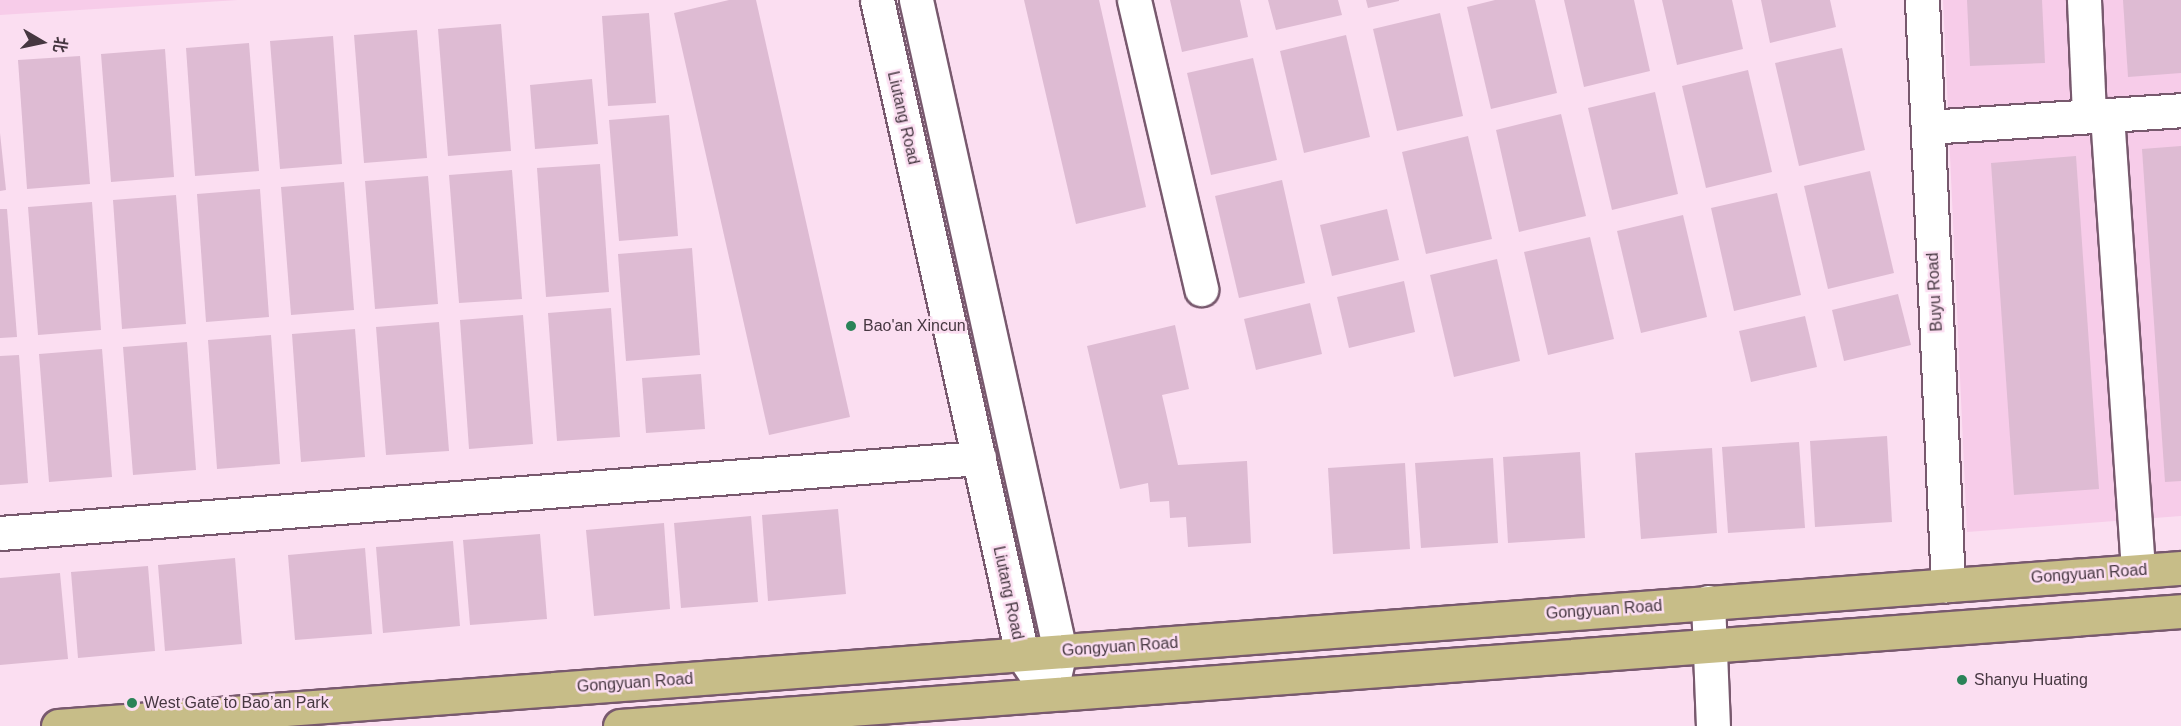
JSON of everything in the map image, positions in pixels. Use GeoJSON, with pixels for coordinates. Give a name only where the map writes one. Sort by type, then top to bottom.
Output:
{"type":"FeatureCollection","features":[{"type":"Feature","properties":{"kind":"main road","name":"Gongyuan Road"},"geometry":{"type":"LineString","coordinates":[[58,726],[2181,568]]}},
{"type":"Feature","properties":{"kind":"main road"},"geometry":{"type":"LineString","coordinates":[[641,725],[2181,611]]}},
{"type":"Feature","properties":{"kind":"street","name":"Liutang Road"},"geometry":{"type":"LineString","coordinates":[[877,0],[1022,654],[1049,694]]}},
{"type":"Feature","properties":{"kind":"street"},"geometry":{"type":"LineString","coordinates":[[916,0],[1060,651],[1049,694]]}},
{"type":"Feature","properties":{"kind":"street"},"geometry":{"type":"LineString","coordinates":[[1134,0],[1201,289]]}},
{"type":"Feature","properties":{"kind":"street","name":"Buyu Road"},"geometry":{"type":"LineString","coordinates":[[1922,0],[1948,585]]}},
{"type":"Feature","properties":{"kind":"street"},"geometry":{"type":"LineString","coordinates":[[2084,0],[2098,115],[2138,571]]}},
{"type":"Feature","properties":{"kind":"street"},"geometry":{"type":"LineString","coordinates":[[1928,127],[2181,110]]}},
{"type":"Feature","properties":{"kind":"street"},"geometry":{"type":"LineString","coordinates":[[0,533],[979,458]]}},
{"type":"Feature","properties":{"kind":"street"},"geometry":{"type":"LineString","coordinates":[[1708,602],[1713,726]]}},
{"type":"Feature","properties":{"kind":"shaded area"},"geometry":{"type":"Polygon","coordinates":[[[0,0],[238,0],[0,15],[0,0]]]}},
{"type":"Feature","properties":{"kind":"shaded area"},"geometry":{"type":"Polygon","coordinates":[[[1943,0],[2181,0],[2181,516],[1967,532],[1943,0]]]}},
{"type":"Feature","properties":{"kind":"building"},"geometry":{"type":"Polygon","coordinates":[[[729,0],[756,0],[850,417],[769,435],[674,13],[729,0]]]}},
{"type":"Feature","properties":{"kind":"building"},"geometry":{"type":"Polygon","coordinates":[[[1024,0],[1099,0],[1146,207],[1076,224],[1024,0]]]}},
{"type":"Feature","properties":{"kind":"building"},"geometry":{"type":"Polygon","coordinates":[[[1170,0],[1240,0],[1248,37],[1182,52],[1170,0]]]}},
{"type":"Feature","properties":{"kind":"building"},"geometry":{"type":"Polygon","coordinates":[[[1268,0],[1338,0],[1342,15],[1276,30],[1268,0]]]}},
{"type":"Feature","properties":{"kind":"building"},"geometry":{"type":"Polygon","coordinates":[[[1366,0],[1399,0],[1399,1],[1368,8],[1366,0]]]}},
{"type":"Feature","properties":{"kind":"building"},"geometry":{"type":"Polygon","coordinates":[[[1495,0],[1535,0],[1557,93],[1491,109],[1467,7],[1495,0]]]}},
{"type":"Feature","properties":{"kind":"building"},"geometry":{"type":"Polygon","coordinates":[[[1564,0],[1634,0],[1650,71],[1584,87],[1564,0]]]}},
{"type":"Feature","properties":{"kind":"building"},"geometry":{"type":"Polygon","coordinates":[[[1662,0],[1732,0],[1743,49],[1677,65],[1662,0]]]}},
{"type":"Feature","properties":{"kind":"building"},"geometry":{"type":"Polygon","coordinates":[[[1761,0],[1830,0],[1836,27],[1770,43],[1761,0]]]}},
{"type":"Feature","properties":{"kind":"building"},"geometry":{"type":"Polygon","coordinates":[[[1967,0],[2042,0],[2045,63],[1970,66],[1967,0]]]}},
{"type":"Feature","properties":{"kind":"building"},"geometry":{"type":"Polygon","coordinates":[[[2123,0],[2181,0],[2181,73],[2128,77],[2123,0]]]}},
{"type":"Feature","properties":{"kind":"building"},"geometry":{"type":"Polygon","coordinates":[[[649,13],[656,103],[608,106],[602,16],[649,13]]]}},
{"type":"Feature","properties":{"kind":"building"},"geometry":{"type":"Polygon","coordinates":[[[1440,13],[1463,116],[1397,131],[1373,29],[1440,13]]]}},
{"type":"Feature","properties":{"kind":"building"},"geometry":{"type":"Polygon","coordinates":[[[501,24],[511,151],[448,156],[438,29],[501,24]]]}},
{"type":"Feature","properties":{"kind":"building"},"geometry":{"type":"Polygon","coordinates":[[[417,30],[427,158],[364,163],[354,35],[417,30]]]}},
{"type":"Feature","properties":{"kind":"building"},"geometry":{"type":"Polygon","coordinates":[[[1346,35],[1370,137],[1304,153],[1280,51],[1346,35]]]}},
{"type":"Feature","properties":{"kind":"building"},"geometry":{"type":"Polygon","coordinates":[[[333,36],[342,164],[280,169],[270,41],[333,36]]]}},
{"type":"Feature","properties":{"kind":"building"},"geometry":{"type":"Polygon","coordinates":[[[249,43],[259,171],[195,176],[186,48],[249,43]]]}},
{"type":"Feature","properties":{"kind":"building"},"geometry":{"type":"Polygon","coordinates":[[[1842,48],[1865,150],[1799,166],[1775,63],[1842,48]]]}},
{"type":"Feature","properties":{"kind":"building"},"geometry":{"type":"Polygon","coordinates":[[[165,49],[174,177],[111,182],[101,54],[165,49]]]}},
{"type":"Feature","properties":{"kind":"building"},"geometry":{"type":"Polygon","coordinates":[[[80,56],[90,184],[27,189],[18,60],[80,56]]]}},
{"type":"Feature","properties":{"kind":"building"},"geometry":{"type":"Polygon","coordinates":[[[1253,58],[1277,160],[1211,175],[1187,73],[1253,58]]]}},
{"type":"Feature","properties":{"kind":"building"},"geometry":{"type":"Polygon","coordinates":[[[1748,70],[1772,172],[1706,188],[1682,86],[1748,70]]]}},
{"type":"Feature","properties":{"kind":"building"},"geometry":{"type":"Polygon","coordinates":[[[592,79],[598,144],[535,149],[530,85],[592,79]]]}},
{"type":"Feature","properties":{"kind":"building"},"geometry":{"type":"Polygon","coordinates":[[[1655,92],[1678,194],[1612,210],[1588,108],[1655,92]]]}},
{"type":"Feature","properties":{"kind":"building"},"geometry":{"type":"Polygon","coordinates":[[[1561,114],[1586,216],[1519,232],[1496,130],[1561,114]]]}},
{"type":"Feature","properties":{"kind":"building"},"geometry":{"type":"Polygon","coordinates":[[[669,115],[678,236],[619,241],[609,120],[669,115]]]}},
{"type":"Feature","properties":{"kind":"building"},"geometry":{"type":"Polygon","coordinates":[[[0,133],[6,190],[0,191],[0,133]]]}},
{"type":"Feature","properties":{"kind":"building"},"geometry":{"type":"Polygon","coordinates":[[[1468,136],[1492,239],[1426,254],[1402,152],[1468,136]]]}},
{"type":"Feature","properties":{"kind":"building"},"geometry":{"type":"Polygon","coordinates":[[[2181,146],[2181,481],[2165,482],[2142,149],[2181,146]]]}},
{"type":"Feature","properties":{"kind":"building"},"geometry":{"type":"Polygon","coordinates":[[[2076,156],[2099,489],[2014,495],[1991,163],[2076,156]]]}},
{"type":"Feature","properties":{"kind":"building"},"geometry":{"type":"Polygon","coordinates":[[[600,164],[609,292],[546,297],[537,168],[600,164]]]}},
{"type":"Feature","properties":{"kind":"building"},"geometry":{"type":"Polygon","coordinates":[[[512,170],[522,299],[459,303],[449,175],[512,170]]]}},
{"type":"Feature","properties":{"kind":"building"},"geometry":{"type":"Polygon","coordinates":[[[1870,171],[1894,273],[1828,289],[1804,186],[1870,171]]]}},
{"type":"Feature","properties":{"kind":"building"},"geometry":{"type":"Polygon","coordinates":[[[428,176],[438,304],[375,309],[365,181],[428,176]]]}},
{"type":"Feature","properties":{"kind":"building"},"geometry":{"type":"Polygon","coordinates":[[[1282,180],[1305,283],[1239,298],[1215,196],[1282,180]]]}},
{"type":"Feature","properties":{"kind":"building"},"geometry":{"type":"Polygon","coordinates":[[[344,182],[354,310],[291,315],[281,187],[344,182]]]}},
{"type":"Feature","properties":{"kind":"building"},"geometry":{"type":"Polygon","coordinates":[[[260,189],[269,317],[206,322],[197,194],[260,189]]]}},
{"type":"Feature","properties":{"kind":"building"},"geometry":{"type":"Polygon","coordinates":[[[1777,193],[1801,295],[1734,311],[1711,208],[1777,193]]]}},
{"type":"Feature","properties":{"kind":"building"},"geometry":{"type":"Polygon","coordinates":[[[176,195],[186,324],[122,329],[113,200],[176,195]]]}},
{"type":"Feature","properties":{"kind":"building"},"geometry":{"type":"Polygon","coordinates":[[[92,202],[101,330],[38,335],[28,207],[92,202]]]}},
{"type":"Feature","properties":{"kind":"building"},"geometry":{"type":"Polygon","coordinates":[[[0,209],[7,209],[17,337],[0,338],[0,209]]]}},
{"type":"Feature","properties":{"kind":"building"},"geometry":{"type":"Polygon","coordinates":[[[1387,209],[1399,260],[1332,276],[1320,225],[1387,209]]]}},
{"type":"Feature","properties":{"kind":"building"},"geometry":{"type":"Polygon","coordinates":[[[1683,215],[1707,317],[1641,333],[1617,231],[1683,215]]]}},
{"type":"Feature","properties":{"kind":"building"},"geometry":{"type":"Polygon","coordinates":[[[1590,237],[1614,339],[1548,355],[1524,252],[1590,237]]]}},
{"type":"Feature","properties":{"kind":"building"},"geometry":{"type":"Polygon","coordinates":[[[692,248],[700,355],[626,361],[618,254],[692,248]]]}},
{"type":"Feature","properties":{"kind":"building"},"geometry":{"type":"Polygon","coordinates":[[[1497,259],[1520,361],[1454,377],[1430,275],[1497,259]]]}},
{"type":"Feature","properties":{"kind":"building"},"geometry":{"type":"Polygon","coordinates":[[[1404,281],[1415,332],[1349,348],[1337,297],[1404,281]]]}},
{"type":"Feature","properties":{"kind":"building"},"geometry":{"type":"Polygon","coordinates":[[[1898,294],[1911,345],[1844,361],[1832,310],[1898,294]]]}},
{"type":"Feature","properties":{"kind":"building"},"geometry":{"type":"Polygon","coordinates":[[[1310,303],[1322,354],[1256,370],[1244,319],[1310,303]]]}},
{"type":"Feature","properties":{"kind":"building"},"geometry":{"type":"Polygon","coordinates":[[[611,308],[620,437],[557,441],[548,313],[611,308]]]}},
{"type":"Feature","properties":{"kind":"building"},"geometry":{"type":"Polygon","coordinates":[[[523,315],[533,444],[469,449],[460,320],[523,315]]]}},
{"type":"Feature","properties":{"kind":"building"},"geometry":{"type":"Polygon","coordinates":[[[1805,316],[1817,367],[1751,382],[1739,331],[1805,316]]]}},
{"type":"Feature","properties":{"kind":"building"},"geometry":{"type":"Polygon","coordinates":[[[439,322],[449,451],[386,455],[376,327],[439,322]]]}},
{"type":"Feature","properties":{"kind":"building"},"geometry":{"type":"Polygon","coordinates":[[[1175,325],[1189,389],[1162,395],[1178,465],[1247,461],[1251,543],[1188,547],[1186,517],[1170,518],[1169,501],[1150,502],[1148,483],[1120,489],[1087,346],[1175,325]]]}},
{"type":"Feature","properties":{"kind":"building"},"geometry":{"type":"Polygon","coordinates":[[[355,329],[365,457],[301,462],[292,334],[355,329]]]}},
{"type":"Feature","properties":{"kind":"building"},"geometry":{"type":"Polygon","coordinates":[[[271,335],[280,464],[217,469],[208,340],[271,335]]]}},
{"type":"Feature","properties":{"kind":"building"},"geometry":{"type":"Polygon","coordinates":[[[187,342],[196,470],[133,475],[123,347],[187,342]]]}},
{"type":"Feature","properties":{"kind":"building"},"geometry":{"type":"Polygon","coordinates":[[[102,349],[112,477],[49,482],[39,354],[102,349]]]}},
{"type":"Feature","properties":{"kind":"building"},"geometry":{"type":"Polygon","coordinates":[[[19,355],[28,483],[0,485],[0,356],[19,355]]]}},
{"type":"Feature","properties":{"kind":"building"},"geometry":{"type":"Polygon","coordinates":[[[701,374],[705,429],[646,433],[642,378],[701,374]]]}},
{"type":"Feature","properties":{"kind":"building"},"geometry":{"type":"Polygon","coordinates":[[[1887,436],[1892,522],[1815,527],[1810,441],[1887,436]]]}},
{"type":"Feature","properties":{"kind":"building"},"geometry":{"type":"Polygon","coordinates":[[[1799,442],[1805,528],[1728,533],[1722,447],[1799,442]]]}},
{"type":"Feature","properties":{"kind":"building"},"geometry":{"type":"Polygon","coordinates":[[[1712,448],[1717,533],[1641,539],[1635,453],[1712,448]]]}},
{"type":"Feature","properties":{"kind":"building"},"geometry":{"type":"Polygon","coordinates":[[[1580,452],[1585,538],[1508,543],[1503,457],[1580,452]]]}},
{"type":"Feature","properties":{"kind":"building"},"geometry":{"type":"Polygon","coordinates":[[[1493,458],[1498,543],[1421,548],[1415,463],[1493,458]]]}},
{"type":"Feature","properties":{"kind":"building"},"geometry":{"type":"Polygon","coordinates":[[[1405,463],[1410,549],[1333,554],[1328,468],[1405,463]]]}},
{"type":"Feature","properties":{"kind":"building"},"geometry":{"type":"Polygon","coordinates":[[[838,509],[846,594],[768,601],[762,515],[838,509]]]}},
{"type":"Feature","properties":{"kind":"building"},"geometry":{"type":"Polygon","coordinates":[[[751,516],[758,602],[681,608],[674,523],[751,516]]]}},
{"type":"Feature","properties":{"kind":"building"},"geometry":{"type":"Polygon","coordinates":[[[664,523],[670,609],[594,616],[586,530],[664,523]]]}},
{"type":"Feature","properties":{"kind":"building"},"geometry":{"type":"Polygon","coordinates":[[[540,534],[547,619],[470,625],[463,540],[540,534]]]}},
{"type":"Feature","properties":{"kind":"building"},"geometry":{"type":"Polygon","coordinates":[[[453,541],[460,626],[383,633],[376,547],[453,541]]]}},
{"type":"Feature","properties":{"kind":"building"},"geometry":{"type":"Polygon","coordinates":[[[365,548],[372,634],[295,640],[288,555],[365,548]]]}},
{"type":"Feature","properties":{"kind":"building"},"geometry":{"type":"Polygon","coordinates":[[[235,558],[242,644],[165,651],[158,565],[235,558]]]}},
{"type":"Feature","properties":{"kind":"building"},"geometry":{"type":"Polygon","coordinates":[[[148,566],[155,651],[78,658],[71,572],[148,566]]]}},
{"type":"Feature","properties":{"kind":"building"},"geometry":{"type":"Polygon","coordinates":[[[60,573],[68,659],[0,665],[0,578],[60,573]]]}},
{"type":"Feature","properties":{"kind":"place","name":"Bao'an Xincun"},"geometry":{"type":"Point","coordinates":[851,326]}},
{"type":"Feature","properties":{"kind":"place","name":"Shanyu Huating"},"geometry":{"type":"Point","coordinates":[1962,680]}},
{"type":"Feature","properties":{"kind":"place","name":"West Gate to Bao’an Park"},"geometry":{"type":"Point","coordinates":[132,703]}}]}
